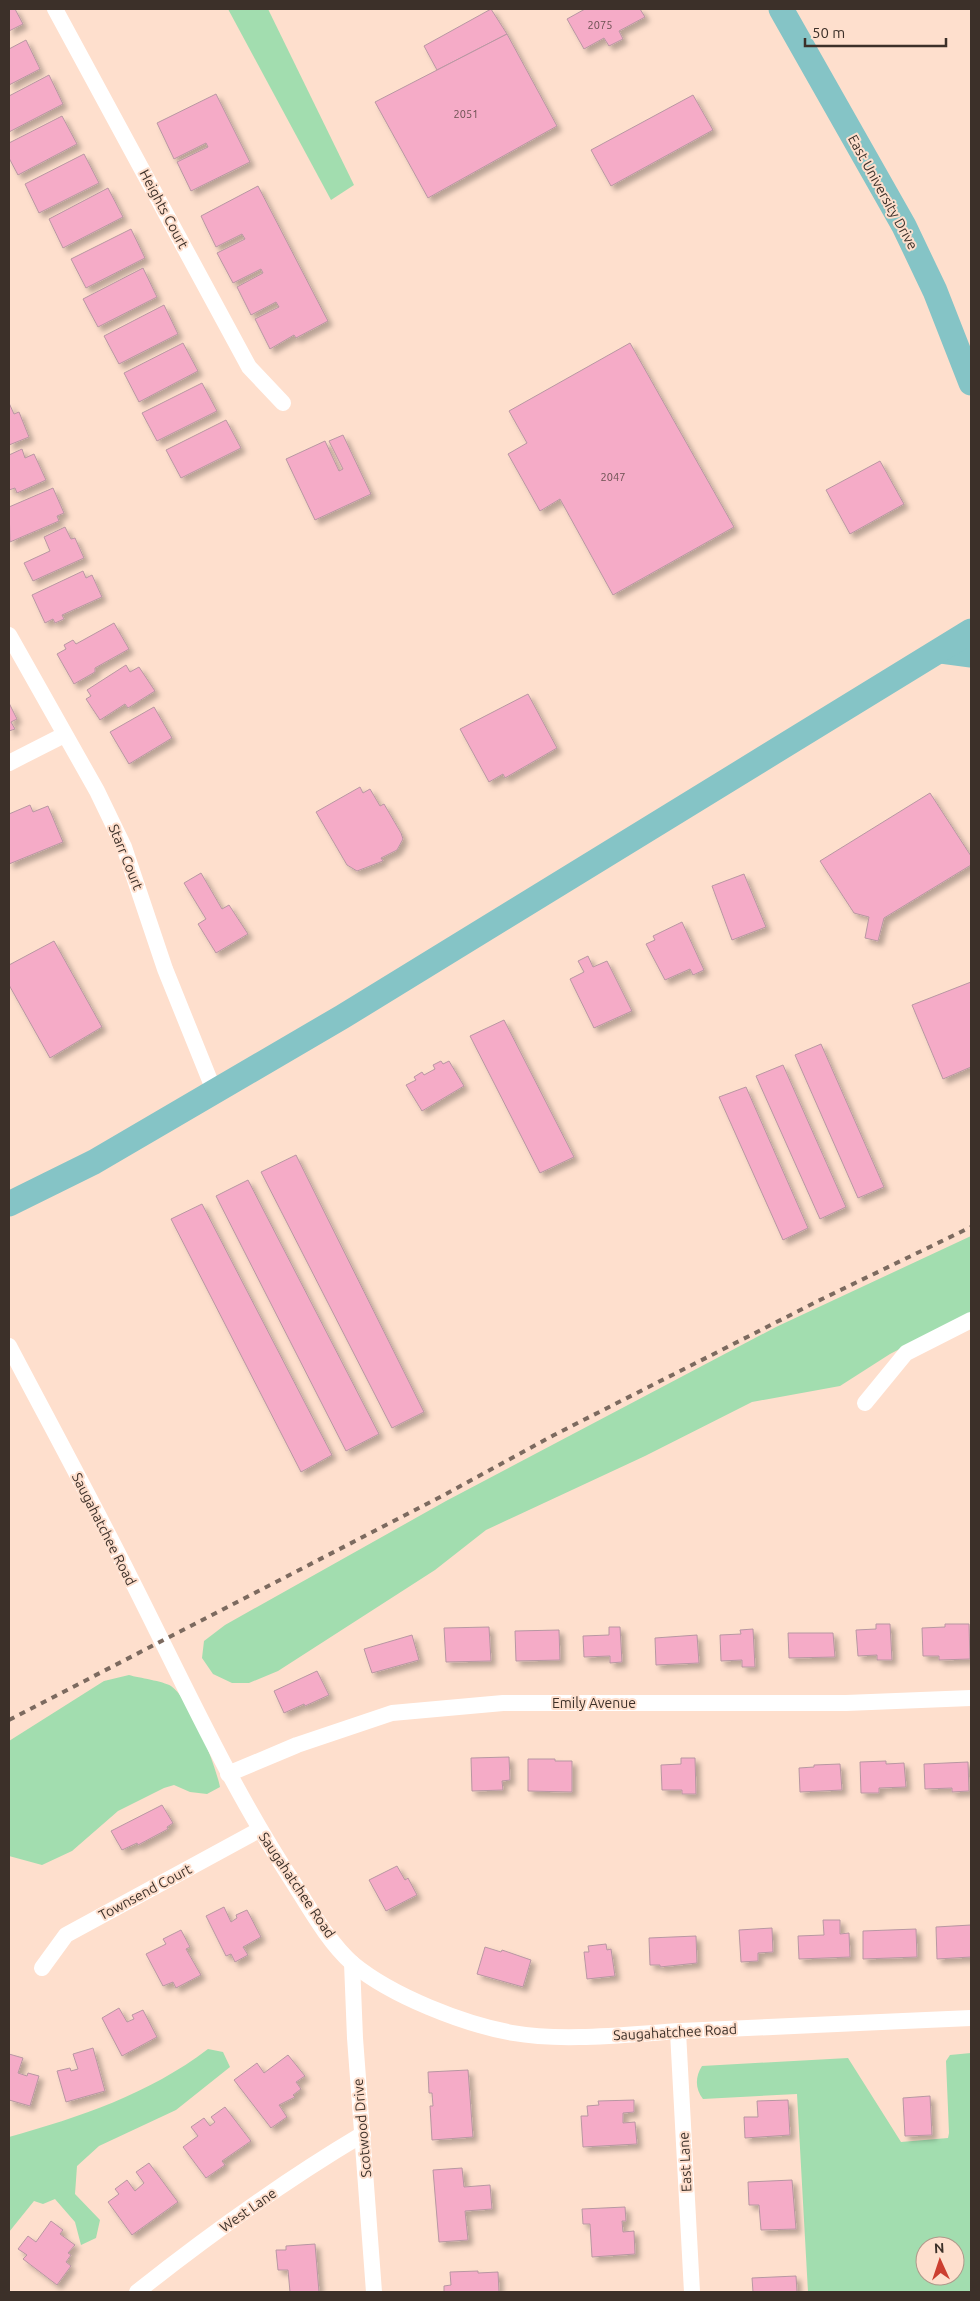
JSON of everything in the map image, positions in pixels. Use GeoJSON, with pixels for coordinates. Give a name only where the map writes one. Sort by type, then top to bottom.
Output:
{"type":"FeatureCollection","features":[{"type":"Feature","properties":{"kind":"main road","name":"East University Drive"},"geometry":{"type":"LineString","coordinates":[[780,9],[904,226],[935,291],[971,384]]}},
{"type":"Feature","properties":{"kind":"main road"},"geometry":{"type":"LineString","coordinates":[[9,1204],[94,1162],[215,1093],[971,632]]}},
{"type":"Feature","properties":{"kind":"main road"},"geometry":{"type":"LineString","coordinates":[[940,651],[971,655]]}},
{"type":"Feature","properties":{"kind":"street","name":"Heights Court"},"geometry":{"type":"LineString","coordinates":[[55,9],[249,367],[283,402]]}},
{"type":"Feature","properties":{"kind":"street","name":"Starr Court"},"geometry":{"type":"LineString","coordinates":[[9,634],[97,791],[124,847],[165,969],[215,1093]]}},
{"type":"Feature","properties":{"kind":"street"},"geometry":{"type":"LineString","coordinates":[[9,763],[64,735]]}},
{"type":"Feature","properties":{"kind":"street"},"geometry":{"type":"LineString","coordinates":[[865,1403],[906,1352],[971,1320]]}},
{"type":"Feature","properties":{"kind":"street","name":"Saugahatchee Road"},"geometry":{"type":"LineString","coordinates":[[9,1346],[131,1579],[228,1774],[260,1830],[322,1927],[352,1963],[413,2000],[435,2010],[514,2033],[553,2036],[678,2032],[971,2018]]}},
{"type":"Feature","properties":{"kind":"street","name":"Emily Avenue"},"geometry":{"type":"LineString","coordinates":[[228,1774],[297,1745],[392,1713],[502,1703],[846,1703],[971,1698]]}},
{"type":"Feature","properties":{"kind":"street","name":"Townsend Court"},"geometry":{"type":"LineString","coordinates":[[42,1968],[66,1935],[260,1830]]}},
{"type":"Feature","properties":{"kind":"street","name":"Scotwood Drive"},"geometry":{"type":"LineString","coordinates":[[352,1963],[354,2038],[374,2292]]}},
{"type":"Feature","properties":{"kind":"street","name":"East Lane"},"geometry":{"type":"LineString","coordinates":[[678,2032],[692,2292]]}},
{"type":"Feature","properties":{"kind":"street","name":"West Lane"},"geometry":{"type":"LineString","coordinates":[[137,2292],[177,2260],[323,2157],[363,2134]]}},
{"type":"Feature","properties":{"kind":"green space"},"geometry":{"type":"Polygon","coordinates":[[[228,9],[268,9],[354,185],[331,200],[228,9]]]}},
{"type":"Feature","properties":{"kind":"green space"},"geometry":{"type":"Polygon","coordinates":[[[971,1236],[971,1312],[890,1354],[840,1386],[752,1402],[645,1456],[486,1530],[435,1570],[278,1671],[249,1683],[232,1683],[213,1674],[202,1658],[204,1641],[225,1625],[446,1501],[776,1327],[971,1236]]]}},
{"type":"Feature","properties":{"kind":"green space"},"geometry":{"type":"Polygon","coordinates":[[[129,1675],[167,1684],[178,1693],[194,1717],[201,1732],[220,1787],[207,1794],[190,1792],[174,1785],[164,1788],[118,1811],[72,1851],[42,1865],[9,1856],[9,1741],[104,1681],[129,1675]]]}},
{"type":"Feature","properties":{"kind":"green space"},"geometry":{"type":"Polygon","coordinates":[[[208,2049],[223,2052],[230,2067],[176,2110],[99,2146],[77,2166],[75,2194],[100,2220],[96,2238],[81,2245],[75,2222],[55,2199],[43,2204],[34,2201],[9,2232],[9,2137],[88,2112],[138,2091],[162,2079],[208,2049]]]}},
{"type":"Feature","properties":{"kind":"green space"},"geometry":{"type":"Polygon","coordinates":[[[971,2053],[971,2292],[808,2292],[797,2094],[703,2099],[698,2091],[697,2083],[698,2074],[702,2066],[848,2058],[901,2142],[948,2138],[946,2061],[950,2055],[971,2053]]]}},
{"type":"Feature","properties":{"kind":"building"},"geometry":{"type":"Polygon","coordinates":[[[9,9],[15,9],[23,24],[9,31],[9,9]]]}},
{"type":"Feature","properties":{"kind":"building"},"geometry":{"type":"Polygon","coordinates":[[[491,9],[507,34],[437,70],[424,46],[491,9]]]}},
{"type":"Feature","properties":{"kind":"building"},"geometry":{"type":"Polygon","coordinates":[[[585,9],[640,9],[645,17],[619,31],[623,39],[609,46],[604,38],[584,49],[567,19],[585,9]]]}},
{"type":"Feature","properties":{"kind":"building"},"geometry":{"type":"Polygon","coordinates":[[[507,34],[557,126],[428,198],[375,102],[507,34]]]}},
{"type":"Feature","properties":{"kind":"building"},"geometry":{"type":"Polygon","coordinates":[[[26,40],[40,69],[9,85],[9,49],[26,40]]]}},
{"type":"Feature","properties":{"kind":"building"},"geometry":{"type":"Polygon","coordinates":[[[49,75],[63,104],[9,132],[9,96],[49,75]]]}},
{"type":"Feature","properties":{"kind":"building"},"geometry":{"type":"Polygon","coordinates":[[[216,94],[250,162],[191,191],[177,162],[208,147],[206,143],[174,159],[157,123],[216,94]]]}},
{"type":"Feature","properties":{"kind":"building"},"geometry":{"type":"Polygon","coordinates":[[[693,95],[713,130],[611,186],[591,150],[693,95]]]}},
{"type":"Feature","properties":{"kind":"building"},"geometry":{"type":"Polygon","coordinates":[[[62,116],[77,144],[18,175],[9,158],[9,143],[62,116]]]}},
{"type":"Feature","properties":{"kind":"building"},"geometry":{"type":"Polygon","coordinates":[[[84,154],[99,183],[39,213],[25,184],[84,154]]]}},
{"type":"Feature","properties":{"kind":"building"},"geometry":{"type":"Polygon","coordinates":[[[258,186],[328,321],[296,338],[294,335],[270,349],[255,319],[279,307],[276,302],[251,315],[237,287],[263,273],[261,269],[233,283],[217,253],[245,239],[242,234],[216,247],[201,216],[258,186]]]}},
{"type":"Feature","properties":{"kind":"building"},"geometry":{"type":"Polygon","coordinates":[[[108,188],[123,217],[63,248],[49,219],[108,188]]]}},
{"type":"Feature","properties":{"kind":"building"},"geometry":{"type":"Polygon","coordinates":[[[131,229],[145,258],[86,288],[71,259],[131,229]]]}},
{"type":"Feature","properties":{"kind":"building"},"geometry":{"type":"Polygon","coordinates":[[[143,268],[157,297],[98,327],[83,299],[143,268]]]}},
{"type":"Feature","properties":{"kind":"building"},"geometry":{"type":"Polygon","coordinates":[[[164,305],[178,334],[119,364],[104,336],[164,305]]]}},
{"type":"Feature","properties":{"kind":"building"},"geometry":{"type":"Polygon","coordinates":[[[183,343],[198,371],[139,402],[124,373],[183,343]]]}},
{"type":"Feature","properties":{"kind":"building"},"geometry":{"type":"Polygon","coordinates":[[[630,343],[734,527],[613,595],[560,499],[540,511],[508,454],[527,443],[509,411],[630,343]]]}},
{"type":"Feature","properties":{"kind":"building"},"geometry":{"type":"Polygon","coordinates":[[[202,383],[217,411],[157,441],[142,413],[202,383]]]}},
{"type":"Feature","properties":{"kind":"building"},"geometry":{"type":"Polygon","coordinates":[[[9,403],[14,414],[19,412],[29,437],[9,445],[9,403]]]}},
{"type":"Feature","properties":{"kind":"building"},"geometry":{"type":"Polygon","coordinates":[[[226,420],[241,448],[181,478],[166,450],[226,420]]]}},
{"type":"Feature","properties":{"kind":"building"},"geometry":{"type":"Polygon","coordinates":[[[343,435],[371,494],[315,520],[286,459],[325,441],[339,471],[343,469],[329,441],[343,435]]]}},
{"type":"Feature","properties":{"kind":"building"},"geometry":{"type":"Polygon","coordinates":[[[22,449],[25,458],[34,454],[46,480],[17,493],[15,488],[9,490],[9,455],[22,449]]]}},
{"type":"Feature","properties":{"kind":"building"},"geometry":{"type":"Polygon","coordinates":[[[880,461],[904,504],[850,534],[826,490],[880,461]]]}},
{"type":"Feature","properties":{"kind":"building"},"geometry":{"type":"Polygon","coordinates":[[[53,488],[64,513],[57,516],[59,521],[10,542],[9,507],[53,488]]]}},
{"type":"Feature","properties":{"kind":"building"},"geometry":{"type":"Polygon","coordinates":[[[65,527],[71,539],[75,538],[84,558],[33,581],[24,563],[50,551],[44,537],[65,527]]]}},
{"type":"Feature","properties":{"kind":"building"},"geometry":{"type":"Polygon","coordinates":[[[83,571],[86,578],[92,575],[102,597],[62,615],[64,619],[55,623],[53,619],[45,623],[32,595],[83,571]]]}},
{"type":"Feature","properties":{"kind":"building"},"geometry":{"type":"Polygon","coordinates":[[[114,623],[129,649],[95,668],[95,672],[74,684],[57,654],[66,649],[64,645],[73,640],[76,644],[114,623]]]}},
{"type":"Feature","properties":{"kind":"building"},"geometry":{"type":"Polygon","coordinates":[[[126,665],[130,672],[139,667],[155,691],[128,708],[125,704],[100,720],[86,699],[91,696],[87,690],[126,665]]]}},
{"type":"Feature","properties":{"kind":"building"},"geometry":{"type":"Polygon","coordinates":[[[528,694],[557,748],[505,778],[503,774],[489,782],[460,729],[528,694]]]}},
{"type":"Feature","properties":{"kind":"building"},"geometry":{"type":"Polygon","coordinates":[[[9,703],[17,719],[11,722],[15,729],[9,731],[9,703]]]}},
{"type":"Feature","properties":{"kind":"building"},"geometry":{"type":"Polygon","coordinates":[[[154,707],[172,738],[129,764],[110,732],[154,707]]]}},
{"type":"Feature","properties":{"kind":"building"},"geometry":{"type":"Polygon","coordinates":[[[360,787],[363,793],[370,789],[380,806],[384,804],[403,839],[397,850],[381,858],[383,861],[357,871],[347,865],[316,812],[360,787]]]}},
{"type":"Feature","properties":{"kind":"building"},"geometry":{"type":"Polygon","coordinates":[[[930,793],[971,856],[971,865],[884,918],[878,941],[865,938],[869,917],[854,913],[820,861],[930,793]]]}},
{"type":"Feature","properties":{"kind":"building"},"geometry":{"type":"Polygon","coordinates":[[[30,805],[33,812],[48,806],[63,842],[9,864],[9,814],[30,805]]]}},
{"type":"Feature","properties":{"kind":"building"},"geometry":{"type":"Polygon","coordinates":[[[201,873],[222,909],[229,905],[248,934],[216,953],[198,924],[206,919],[184,883],[201,873]]]}},
{"type":"Feature","properties":{"kind":"building"},"geometry":{"type":"Polygon","coordinates":[[[744,874],[766,927],[732,940],[712,886],[744,874]]]}},
{"type":"Feature","properties":{"kind":"building"},"geometry":{"type":"Polygon","coordinates":[[[682,922],[704,970],[693,975],[690,969],[665,980],[646,944],[655,940],[653,936],[682,922]]]}},
{"type":"Feature","properties":{"kind":"building"},"geometry":{"type":"Polygon","coordinates":[[[54,941],[102,1027],[50,1058],[9,985],[9,965],[54,941]]]}},
{"type":"Feature","properties":{"kind":"building"},"geometry":{"type":"Polygon","coordinates":[[[588,956],[593,967],[607,961],[632,1011],[594,1028],[570,979],[584,972],[578,961],[588,956]]]}},
{"type":"Feature","properties":{"kind":"building"},"geometry":{"type":"Polygon","coordinates":[[[971,982],[971,1067],[943,1079],[912,1005],[971,982]]]}},
{"type":"Feature","properties":{"kind":"building"},"geometry":{"type":"Polygon","coordinates":[[[504,1020],[574,1157],[540,1173],[470,1036],[504,1020]]]}},
{"type":"Feature","properties":{"kind":"building"},"geometry":{"type":"Polygon","coordinates":[[[821,1044],[884,1187],[858,1198],[795,1055],[821,1044]]]}},
{"type":"Feature","properties":{"kind":"building"},"geometry":{"type":"Polygon","coordinates":[[[441,1061],[443,1064],[449,1061],[464,1086],[422,1111],[406,1085],[416,1080],[414,1077],[422,1072],[424,1075],[435,1069],[433,1065],[441,1061]]]}},
{"type":"Feature","properties":{"kind":"building"},"geometry":{"type":"Polygon","coordinates":[[[783,1065],[846,1207],[820,1219],[756,1076],[783,1065]]]}},
{"type":"Feature","properties":{"kind":"building"},"geometry":{"type":"Polygon","coordinates":[[[746,1087],[808,1228],[783,1240],[719,1097],[746,1087]]]}},
{"type":"Feature","properties":{"kind":"building"},"geometry":{"type":"Polygon","coordinates":[[[296,1155],[424,1412],[392,1428],[261,1172],[296,1155]]]}},
{"type":"Feature","properties":{"kind":"building"},"geometry":{"type":"Polygon","coordinates":[[[248,1180],[379,1434],[346,1451],[216,1196],[248,1180]]]}},
{"type":"Feature","properties":{"kind":"building"},"geometry":{"type":"Polygon","coordinates":[[[202,1204],[332,1455],[301,1472],[171,1219],[202,1204]]]}},
{"type":"Feature","properties":{"kind":"building"},"geometry":{"type":"Polygon","coordinates":[[[876,1624],[890,1624],[892,1660],[877,1660],[877,1655],[858,1656],[856,1630],[876,1629],[876,1624]]]}},
{"type":"Feature","properties":{"kind":"building"},"geometry":{"type":"Polygon","coordinates":[[[945,1624],[969,1624],[970,1659],[939,1660],[939,1656],[923,1656],[922,1628],[945,1627],[945,1624]]]}},
{"type":"Feature","properties":{"kind":"building"},"geometry":{"type":"Polygon","coordinates":[[[489,1627],[491,1661],[446,1662],[444,1628],[489,1627]]]}},
{"type":"Feature","properties":{"kind":"building"},"geometry":{"type":"Polygon","coordinates":[[[609,1627],[620,1627],[622,1662],[610,1663],[610,1656],[584,1657],[583,1636],[609,1635],[609,1627]]]}},
{"type":"Feature","properties":{"kind":"building"},"geometry":{"type":"Polygon","coordinates":[[[753,1629],[755,1667],[742,1667],[742,1660],[721,1661],[720,1635],[741,1634],[740,1630],[753,1629]]]}},
{"type":"Feature","properties":{"kind":"building"},"geometry":{"type":"Polygon","coordinates":[[[559,1630],[560,1660],[516,1661],[515,1631],[559,1630]]]}},
{"type":"Feature","properties":{"kind":"building"},"geometry":{"type":"Polygon","coordinates":[[[788,1633],[833,1633],[835,1657],[789,1658],[788,1633]]]}},
{"type":"Feature","properties":{"kind":"building"},"geometry":{"type":"Polygon","coordinates":[[[412,1635],[419,1660],[372,1673],[364,1649],[412,1635]]]}},
{"type":"Feature","properties":{"kind":"building"},"geometry":{"type":"Polygon","coordinates":[[[697,1635],[699,1663],[656,1665],[655,1638],[697,1635]]]}},
{"type":"Feature","properties":{"kind":"building"},"geometry":{"type":"Polygon","coordinates":[[[317,1671],[329,1695],[284,1713],[274,1691],[317,1671]]]}},
{"type":"Feature","properties":{"kind":"building"},"geometry":{"type":"Polygon","coordinates":[[[509,1757],[510,1780],[502,1781],[503,1790],[472,1791],[471,1758],[509,1757]]]}},
{"type":"Feature","properties":{"kind":"building"},"geometry":{"type":"Polygon","coordinates":[[[681,1758],[695,1758],[696,1794],[682,1794],[682,1790],[662,1790],[661,1765],[681,1764],[681,1758]]]}},
{"type":"Feature","properties":{"kind":"building"},"geometry":{"type":"Polygon","coordinates":[[[528,1759],[572,1761],[572,1792],[528,1791],[528,1759]]]}},
{"type":"Feature","properties":{"kind":"building"},"geometry":{"type":"Polygon","coordinates":[[[886,1761],[886,1764],[904,1763],[906,1787],[879,1788],[879,1793],[861,1793],[860,1762],[886,1761]]]}},
{"type":"Feature","properties":{"kind":"building"},"geometry":{"type":"Polygon","coordinates":[[[968,1762],[969,1791],[952,1792],[952,1788],[925,1789],[924,1764],[968,1762]]]}},
{"type":"Feature","properties":{"kind":"building"},"geometry":{"type":"Polygon","coordinates":[[[840,1764],[842,1790],[800,1792],[799,1768],[814,1767],[814,1765],[840,1764]]]}},
{"type":"Feature","properties":{"kind":"building"},"geometry":{"type":"Polygon","coordinates":[[[162,1805],[173,1823],[167,1827],[168,1829],[138,1845],[137,1843],[122,1850],[111,1831],[162,1805]]]}},
{"type":"Feature","properties":{"kind":"building"},"geometry":{"type":"Polygon","coordinates":[[[397,1866],[405,1880],[408,1878],[417,1895],[386,1911],[369,1880],[397,1866]]]}},
{"type":"Feature","properties":{"kind":"building"},"geometry":{"type":"Polygon","coordinates":[[[224,1907],[231,1922],[237,1918],[236,1915],[247,1910],[261,1937],[243,1947],[248,1955],[235,1962],[231,1954],[226,1956],[206,1916],[224,1907]]]}},
{"type":"Feature","properties":{"kind":"building"},"geometry":{"type":"Polygon","coordinates":[[[823,1920],[840,1920],[840,1934],[849,1933],[850,1957],[799,1959],[798,1936],[824,1935],[823,1920]]]}},
{"type":"Feature","properties":{"kind":"building"},"geometry":{"type":"Polygon","coordinates":[[[971,1925],[971,1957],[937,1959],[936,1927],[971,1925]]]}},
{"type":"Feature","properties":{"kind":"building"},"geometry":{"type":"Polygon","coordinates":[[[772,1928],[773,1952],[758,1953],[758,1961],[741,1962],[739,1930],[772,1928]]]}},
{"type":"Feature","properties":{"kind":"building"},"geometry":{"type":"Polygon","coordinates":[[[916,1929],[917,1957],[863,1959],[863,1931],[916,1929]]]}},
{"type":"Feature","properties":{"kind":"building"},"geometry":{"type":"Polygon","coordinates":[[[181,1930],[190,1947],[186,1949],[201,1975],[176,1988],[173,1982],[163,1986],[146,1954],[166,1944],[163,1939],[181,1930]]]}},
{"type":"Feature","properties":{"kind":"building"},"geometry":{"type":"Polygon","coordinates":[[[696,1936],[697,1963],[660,1967],[660,1965],[650,1965],[649,1938],[696,1936]]]}},
{"type":"Feature","properties":{"kind":"building"},"geometry":{"type":"Polygon","coordinates":[[[606,1944],[607,1950],[611,1949],[615,1976],[587,1979],[584,1952],[589,1952],[588,1946],[606,1944]]]}},
{"type":"Feature","properties":{"kind":"building"},"geometry":{"type":"Polygon","coordinates":[[[485,1947],[501,1952],[502,1950],[531,1960],[523,1987],[477,1974],[485,1947]]]}},
{"type":"Feature","properties":{"kind":"building"},"geometry":{"type":"Polygon","coordinates":[[[119,2008],[127,2022],[134,2019],[132,2015],[143,2010],[157,2037],[122,2056],[102,2018],[119,2008]]]}},
{"type":"Feature","properties":{"kind":"building"},"geometry":{"type":"Polygon","coordinates":[[[93,2048],[105,2091],[66,2102],[57,2071],[70,2068],[71,2071],[78,2069],[73,2054],[93,2048]]]}},
{"type":"Feature","properties":{"kind":"building"},"geometry":{"type":"Polygon","coordinates":[[[9,2054],[23,2058],[18,2073],[27,2076],[28,2073],[39,2076],[30,2106],[9,2100],[9,2054]]]}},
{"type":"Feature","properties":{"kind":"building"},"geometry":{"type":"Polygon","coordinates":[[[288,2055],[305,2076],[296,2082],[301,2089],[293,2095],[295,2097],[279,2105],[287,2117],[271,2128],[234,2080],[257,2063],[264,2073],[288,2055]]]}},
{"type":"Feature","properties":{"kind":"building"},"geometry":{"type":"Polygon","coordinates":[[[468,2070],[473,2137],[432,2140],[430,2106],[433,2106],[432,2093],[429,2093],[428,2072],[468,2070]]]}},
{"type":"Feature","properties":{"kind":"building"},"geometry":{"type":"Polygon","coordinates":[[[930,2096],[932,2135],[905,2136],[903,2098],[930,2096]]]}},
{"type":"Feature","properties":{"kind":"building"},"geometry":{"type":"Polygon","coordinates":[[[634,2100],[634,2112],[623,2113],[623,2123],[635,2122],[637,2144],[583,2147],[581,2116],[588,2116],[587,2106],[599,2105],[598,2101],[634,2100]]]}},
{"type":"Feature","properties":{"kind":"building"},"geometry":{"type":"Polygon","coordinates":[[[788,2100],[790,2135],[745,2138],[744,2117],[758,2117],[757,2101],[788,2100]]]}},
{"type":"Feature","properties":{"kind":"building"},"geometry":{"type":"Polygon","coordinates":[[[225,2107],[251,2141],[222,2161],[225,2165],[206,2178],[183,2147],[198,2136],[191,2127],[204,2118],[210,2126],[215,2122],[211,2117],[225,2107]]]}},
{"type":"Feature","properties":{"kind":"building"},"geometry":{"type":"Polygon","coordinates":[[[149,2163],[178,2202],[132,2235],[108,2202],[119,2194],[115,2189],[127,2180],[135,2191],[144,2183],[136,2172],[149,2163]]]}},
{"type":"Feature","properties":{"kind":"building"},"geometry":{"type":"Polygon","coordinates":[[[462,2168],[464,2187],[490,2185],[492,2209],[465,2211],[468,2240],[439,2242],[433,2170],[462,2168]]]}},
{"type":"Feature","properties":{"kind":"building"},"geometry":{"type":"Polygon","coordinates":[[[792,2180],[796,2229],[761,2230],[759,2205],[749,2205],[748,2182],[792,2180]]]}},
{"type":"Feature","properties":{"kind":"building"},"geometry":{"type":"Polygon","coordinates":[[[625,2207],[626,2221],[622,2221],[623,2232],[634,2231],[635,2254],[592,2257],[590,2224],[583,2224],[582,2209],[625,2207]]]}},
{"type":"Feature","properties":{"kind":"building"},"geometry":{"type":"Polygon","coordinates":[[[51,2221],[63,2230],[60,2234],[75,2245],[68,2253],[71,2255],[66,2262],[71,2266],[57,2285],[23,2259],[27,2255],[18,2249],[28,2236],[36,2242],[51,2221]]]}},
{"type":"Feature","properties":{"kind":"building"},"geometry":{"type":"Polygon","coordinates":[[[315,2244],[319,2292],[290,2292],[288,2270],[278,2270],[276,2250],[286,2250],[286,2246],[315,2244]]]}},
{"type":"Feature","properties":{"kind":"building"},"geometry":{"type":"Polygon","coordinates":[[[478,2271],[478,2273],[498,2272],[499,2292],[444,2292],[444,2286],[451,2285],[450,2272],[478,2271]]]}},
{"type":"Feature","properties":{"kind":"building"},"geometry":{"type":"Polygon","coordinates":[[[796,2276],[797,2292],[753,2292],[752,2278],[796,2276]]]}},
{"type":"Feature","properties":{"kind":"railway"},"geometry":{"type":"LineString","coordinates":[[9,1720],[446,1494],[554,1435],[822,1299],[971,1227]]}}]}
